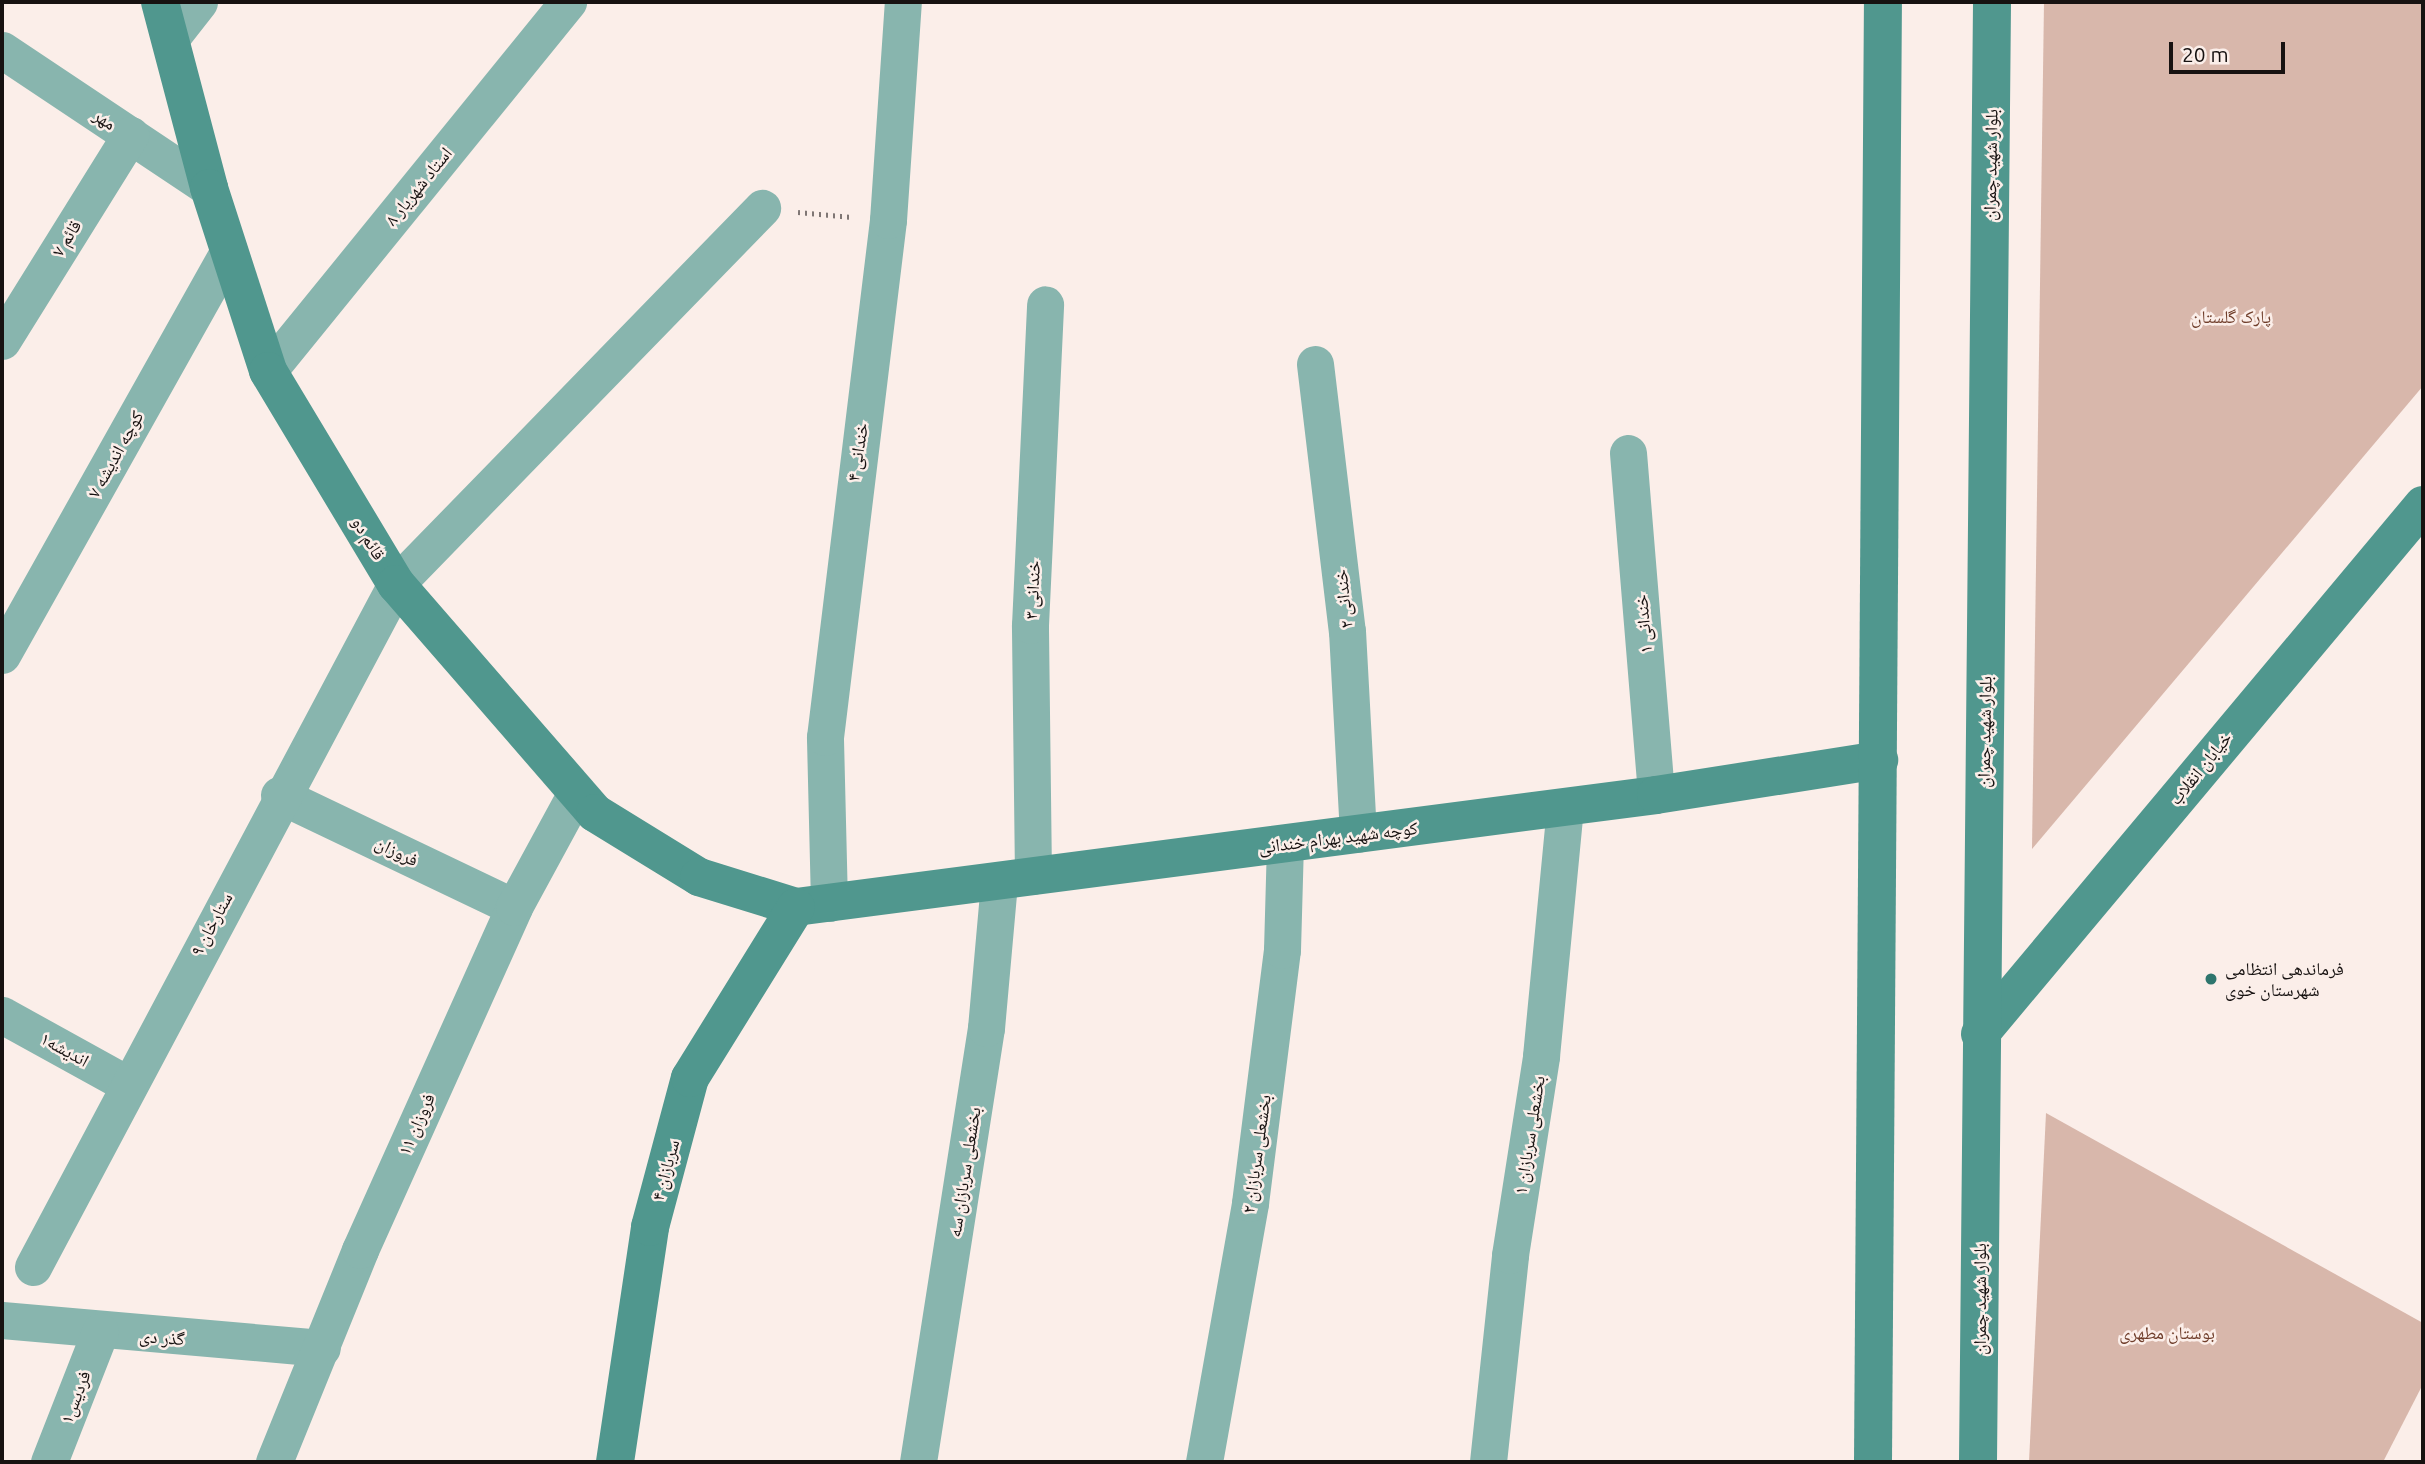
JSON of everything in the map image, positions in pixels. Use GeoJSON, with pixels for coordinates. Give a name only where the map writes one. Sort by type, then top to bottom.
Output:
{"type":"FeatureCollection","features":[{"type":"Feature","properties":{"kind":"street","name":"قائم دو"},"geometry":{"type":"LineString","coordinates":[[160,2],[228,253],[268,371],[396,584],[595,813],[699,877],[813,905]]}},
{"type":"Feature","properties":{"kind":"street"},"geometry":{"type":"LineString","coordinates":[[170,39],[199,2]]}},
{"type":"Feature","properties":{"kind":"street","name":"استاد شهریار ۸"},"geometry":{"type":"LineString","coordinates":[[268,371],[568,2]]}},
{"type":"Feature","properties":{"kind":"street","name":"خندانی ۴"},"geometry":{"type":"LineString","coordinates":[[813,905],[825,737],[888,220],[903,2]]}},
{"type":"Feature","properties":{"kind":"street"},"geometry":{"type":"LineString","coordinates":[[1873,1462],[1884,2]]}},
{"type":"Feature","properties":{"kind":"street","name":"بلوار شهید چمران"},"geometry":{"type":"LineString","coordinates":[[1978,1462],[1980,1034],[1992,2]]}},
{"type":"Feature","properties":{"kind":"street","name":"مهر"},"geometry":{"type":"LineString","coordinates":[[2,50],[209,188]]}},
{"type":"Feature","properties":{"kind":"street","name":"قائم ۷"},"geometry":{"type":"LineString","coordinates":[[2,341],[130,135]]}},
{"type":"Feature","properties":{"kind":"street","name":"۹ ستارخان"},"geometry":{"type":"LineString","coordinates":[[33,1267],[279,795],[396,584],[762,208]]}},
{"type":"Feature","properties":{"kind":"street","name":"کوچه اندیشه ۷"},"geometry":{"type":"LineString","coordinates":[[2,655],[228,253]]}},
{"type":"Feature","properties":{"kind":"street","name":"خندانی ۳"},"geometry":{"type":"LineString","coordinates":[[1016,879],[1045,304]]}},
{"type":"Feature","properties":{"kind":"street","name":"خندانی ۲"},"geometry":{"type":"LineString","coordinates":[[1315,364],[1347,631],[1358,834]]}},
{"type":"Feature","properties":{"kind":"street","name":"خندانی ۱"},"geometry":{"type":"LineString","coordinates":[[1628,453],[1656,795]]}},
{"type":"Feature","properties":{"kind":"street","name":"خیابان انقلاب"},"geometry":{"type":"LineString","coordinates":[[1980,1034],[2323,618],[2423,505]]}},
{"type":"Feature","properties":{"kind":"street","name":"کوچه شهید بهرام خندانی"},"geometry":{"type":"LineString","coordinates":[[813,905],[1656,795],[1879,760]]}},
{"type":"Feature","properties":{"kind":"street","name":"۱۱ فروزان"},"geometry":{"type":"LineString","coordinates":[[274,1462],[360,1250],[514,907],[576,793]]}},
{"type":"Feature","properties":{"kind":"street","name":"فروزان"},"geometry":{"type":"LineString","coordinates":[[279,795],[514,907]]}},
{"type":"Feature","properties":{"kind":"street","name":"بخشعلی سربازان ۱"},"geometry":{"type":"LineString","coordinates":[[1488,1462],[1510,1255],[1541,1055],[1565,807]]}},
{"type":"Feature","properties":{"kind":"street","name":"بخشعلی سربازان ۲"},"geometry":{"type":"LineString","coordinates":[[1204,1462],[1250,1203],[1282,950],[1285,844]]}},
{"type":"Feature","properties":{"kind":"street","name":"بخشعلی سربازان سه"},"geometry":{"type":"LineString","coordinates":[[918,1462],[986,1028],[1016,879]]}},
{"type":"Feature","properties":{"kind":"street","name":"سربازان ۴"},"geometry":{"type":"LineString","coordinates":[[615,1462],[650,1227],[690,1078],[813,905]]}},
{"type":"Feature","properties":{"kind":"street","name":"اندیشه۱"},"geometry":{"type":"LineString","coordinates":[[2,1015],[127,1084]]}},
{"type":"Feature","properties":{"kind":"street","name":"گذر دی"},"geometry":{"type":"LineString","coordinates":[[2,1320],[100,1332],[322,1348]]}},
{"type":"Feature","properties":{"kind":"street","name":"فردیس۱"},"geometry":{"type":"LineString","coordinates":[[49,1462],[100,1332]]}},
{"type":"Feature","properties":{"kind":"path"},"geometry":{"type":"LineString","coordinates":[[762,208],[888,220]]}},
{"type":"Feature","properties":{"kind":"green space","name":"پارک گلستان"},"geometry":{"type":"Polygon","coordinates":[[[2044,2],[2423,2],[2423,386],[2032,849],[2044,2]]]}},
{"type":"Feature","properties":{"kind":"green space","name":"بوستان مطهری"},"geometry":{"type":"Polygon","coordinates":[[[2046,1113],[2423,1323],[2423,1384],[2383,1462],[2029,1462],[2046,1113]]]}},
{"type":"Feature","properties":{"kind":"place","name":"فرماندهی انتظامی شهرستان خوی"},"geometry":{"type":"Point","coordinates":[2211,979]}}]}
